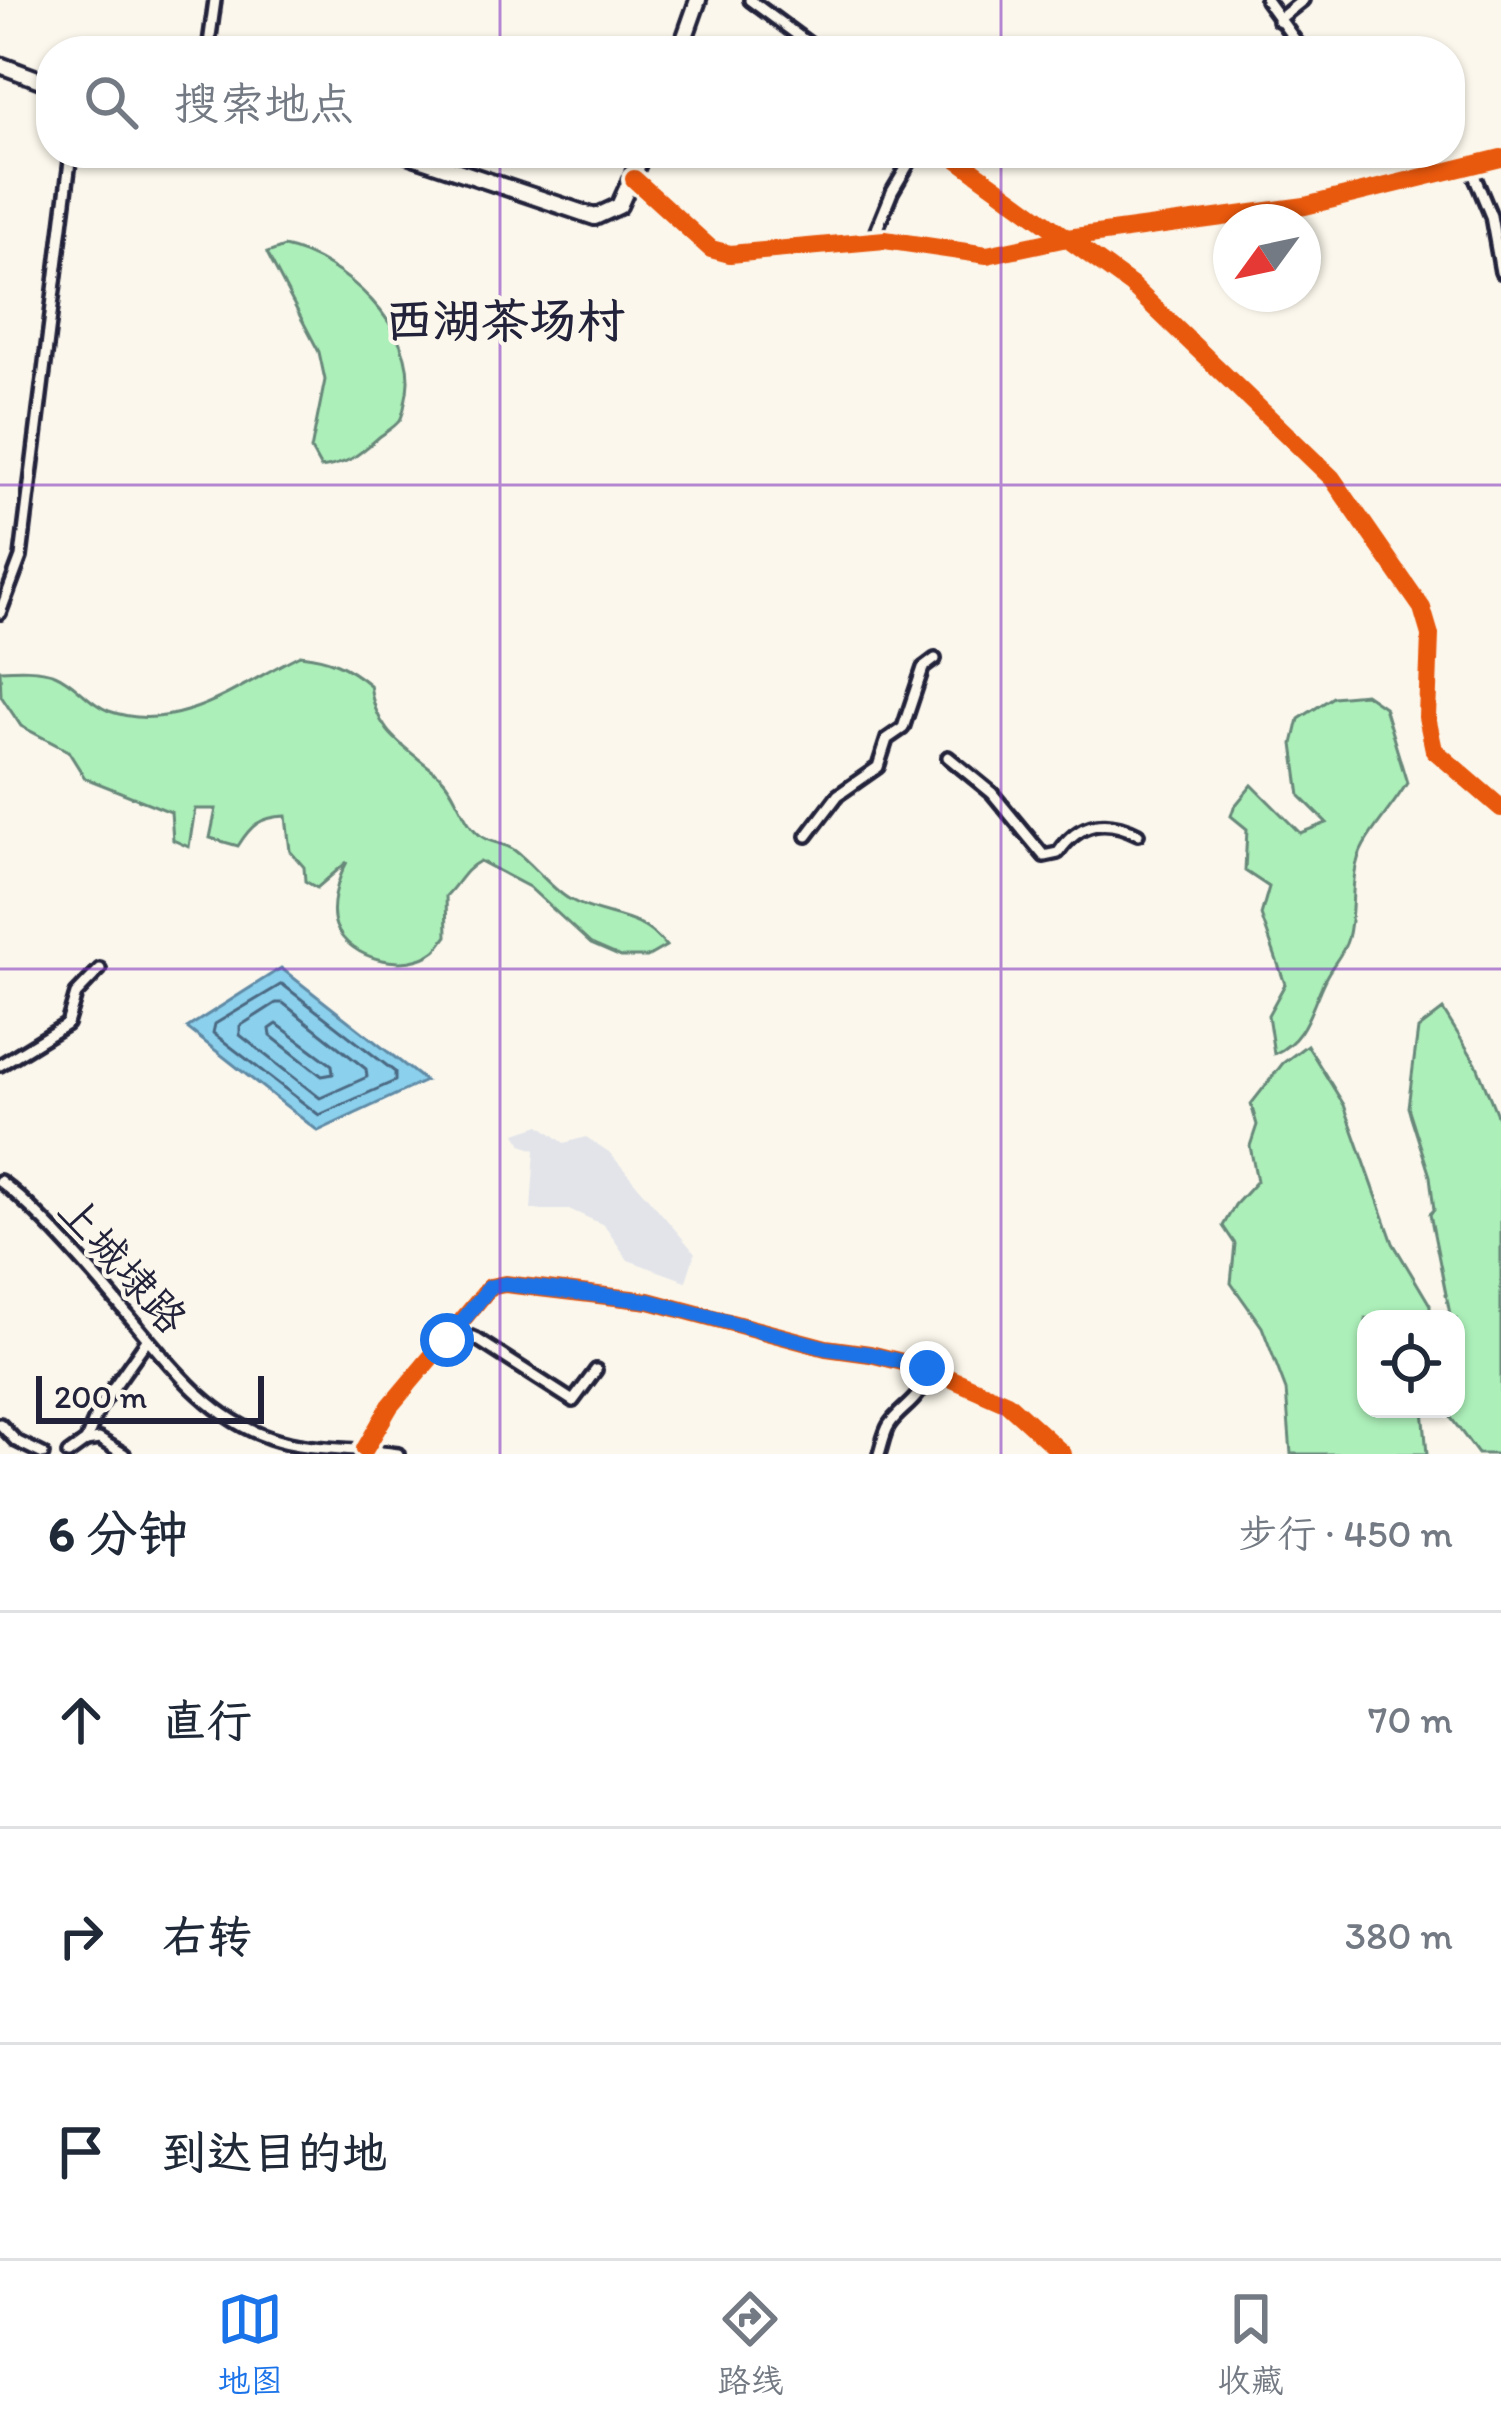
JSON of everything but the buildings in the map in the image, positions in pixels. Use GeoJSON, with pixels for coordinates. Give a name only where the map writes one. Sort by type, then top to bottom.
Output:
{"type":"FeatureCollection","features":[{"type":"Feature","properties":{"kind":"street"},"geometry":{"type":"LineString","coordinates":[[210,36],[215,0]]}},
{"type":"Feature","properties":{"kind":"street"},"geometry":{"type":"LineString","coordinates":[[685,36],[698,0]]}},
{"type":"Feature","properties":{"kind":"street"},"geometry":{"type":"LineString","coordinates":[[750,0],[799,36]]}},
{"type":"Feature","properties":{"kind":"street"},"geometry":{"type":"LineString","coordinates":[[1266,0],[1291,36]]}},
{"type":"Feature","properties":{"kind":"street"},"geometry":{"type":"LineString","coordinates":[[1278,20],[1303,0]]}},
{"type":"Feature","properties":{"kind":"street"},"geometry":{"type":"LineString","coordinates":[[0,65],[36,78]]}},
{"type":"Feature","properties":{"kind":"street"},"geometry":{"type":"LineString","coordinates":[[634,179],[711,249],[730,254],[872,241],[930,244],[987,255],[1067,238],[1305,206],[1501,158]]}},
{"type":"Feature","properties":{"kind":"street"},"geometry":{"type":"LineString","coordinates":[[0,613],[21,557],[69,168]]}},
{"type":"Feature","properties":{"kind":"street"},"geometry":{"type":"LineString","coordinates":[[449,168],[595,217],[619,206],[638,168]]}},
{"type":"Feature","properties":{"kind":"street"},"geometry":{"type":"LineString","coordinates":[[872,241],[906,168]]}},
{"type":"Feature","properties":{"kind":"street"},"geometry":{"type":"LineString","coordinates":[[970,168],[1131,285],[1311,456],[1354,506],[1422,608],[1430,635],[1427,717],[1434,750],[1501,808]]}},
{"type":"Feature","properties":{"kind":"street"},"geometry":{"type":"LineString","coordinates":[[1425,168],[1430,176]]}},
{"type":"Feature","properties":{"kind":"street"},"geometry":{"type":"LineString","coordinates":[[1472,168],[1491,216],[1501,272]]}},
{"type":"Feature","properties":{"kind":"street"},"geometry":{"type":"LineString","coordinates":[[807,836],[838,795],[878,767],[886,739],[903,728],[923,668],[935,659]]}},
{"type":"Feature","properties":{"kind":"street"},"geometry":{"type":"LineString","coordinates":[[948,758],[992,794],[1044,856],[1058,853],[1066,842],[1097,825],[1112,822],[1138,834]]}},
{"type":"Feature","properties":{"kind":"street"},"geometry":{"type":"LineString","coordinates":[[0,1065],[67,1024],[76,994],[100,969]]}},
{"type":"Feature","properties":{"kind":"street","name":"上城埭路"},"geometry":{"type":"LineString","coordinates":[[0,1181],[202,1398],[235,1422],[271,1439],[398,1454]]}},
{"type":"Feature","properties":{"kind":"street"},"geometry":{"type":"LineString","coordinates":[[365,1449],[390,1406],[490,1287],[505,1284],[649,1301],[826,1348],[927,1368],[1007,1403],[1063,1454]]}},
{"type":"Feature","properties":{"kind":"street"},"geometry":{"type":"LineString","coordinates":[[455,1330],[573,1401],[596,1370]]}},
{"type":"Feature","properties":{"kind":"street"},"geometry":{"type":"LineString","coordinates":[[68,1454],[86,1441],[100,1408],[147,1340]]}},
{"type":"Feature","properties":{"kind":"street"},"geometry":{"type":"LineString","coordinates":[[879,1454],[888,1426],[921,1388],[927,1368]]}},
{"type":"Feature","properties":{"kind":"street"},"geometry":{"type":"LineString","coordinates":[[0,1424],[16,1442],[44,1454]]}},
{"type":"Feature","properties":{"kind":"street"},"geometry":{"type":"LineString","coordinates":[[86,1441],[111,1443],[124,1454]]}},
{"type":"Feature","properties":{"kind":"shaded area"},"geometry":{"type":"Polygon","coordinates":[[[540,1125],[564,1143],[586,1137],[609,1152],[695,1253],[686,1281],[628,1260],[604,1225],[571,1210],[531,1210],[535,1150],[522,1145],[516,1133],[540,1125]]]}},
{"type":"Feature","properties":{"kind":"green space"},"geometry":{"type":"Polygon","coordinates":[[[284,247],[329,266],[371,300],[401,344],[407,369],[407,393],[398,423],[352,458],[321,468],[311,450],[325,380],[319,352],[267,253],[284,247]]]}},
{"type":"Feature","properties":{"kind":"green space"},"geometry":{"type":"Polygon","coordinates":[[[300,655],[337,664],[370,685],[386,728],[446,782],[481,836],[514,850],[569,899],[643,926],[666,946],[647,957],[621,957],[591,944],[529,887],[480,861],[446,896],[447,936],[435,951],[395,962],[366,955],[343,938],[334,919],[336,893],[347,862],[317,888],[305,881],[304,867],[290,851],[286,816],[257,824],[238,846],[210,838],[216,809],[195,809],[189,847],[173,840],[171,812],[85,778],[68,751],[21,726],[1,696],[0,670],[42,671],[62,678],[109,711],[160,717],[209,703],[300,655]]]}},
{"type":"Feature","properties":{"kind":"green space"},"geometry":{"type":"Polygon","coordinates":[[[1365,694],[1384,707],[1407,783],[1359,856],[1344,949],[1301,1032],[1274,1054],[1268,1015],[1285,984],[1261,915],[1269,887],[1245,871],[1247,829],[1231,816],[1252,785],[1300,833],[1327,823],[1300,796],[1293,744],[1299,719],[1333,697],[1365,694]]]}},
{"type":"Feature","properties":{"kind":"green space"},"geometry":{"type":"Polygon","coordinates":[[[1443,1010],[1476,1063],[1501,1125],[1501,1454],[1478,1454],[1451,1418],[1465,1418],[1465,1310],[1449,1310],[1430,1214],[1434,1210],[1430,1176],[1408,1107],[1418,1029],[1443,1010]]]}},
{"type":"Feature","properties":{"kind":"green space"},"geometry":{"type":"Polygon","coordinates":[[[1307,1045],[1344,1105],[1393,1243],[1430,1305],[1430,1310],[1357,1310],[1357,1418],[1424,1418],[1427,1454],[1291,1454],[1286,1390],[1262,1327],[1231,1283],[1235,1244],[1223,1226],[1257,1181],[1250,1146],[1257,1125],[1251,1104],[1283,1063],[1307,1045]]]}},
{"type":"Feature","properties":{"kind":"water"},"geometry":{"type":"Polygon","coordinates":[[[281,968],[425,1081],[318,1131],[187,1028],[281,968]]]}},
{"type":"Feature","properties":{"kind":"cycle path"},"geometry":{"type":"LineString","coordinates":[[1465,167],[1501,158]]}},
{"type":"Feature","properties":{"kind":"cycle path"},"geometry":{"type":"LineString","coordinates":[[970,168],[1131,285],[1332,478],[1422,608],[1430,635],[1427,717],[1434,750],[1501,808]]}},
{"type":"Feature","properties":{"kind":"cycle path"},"geometry":{"type":"LineString","coordinates":[[634,179],[711,249],[730,254],[885,240],[987,255],[1067,238],[1305,206],[1460,168]]}},
{"type":"Feature","properties":{"kind":"cycle path"},"geometry":{"type":"LineString","coordinates":[[365,1449],[390,1406],[490,1287],[505,1284],[649,1301],[826,1348],[927,1368],[1007,1403],[1063,1454]]}},
{"type":"Feature","properties":{"kind":"district","name":"西湖茶场村"},"geometry":{"type":"Point","coordinates":[505,320]}},
{"type":"Feature","properties":{"kind":"route"},"geometry":{"type":"LineString","coordinates":[[447,1340],[490,1287],[505,1284],[649,1301],[826,1348],[927,1368]]}}]}
